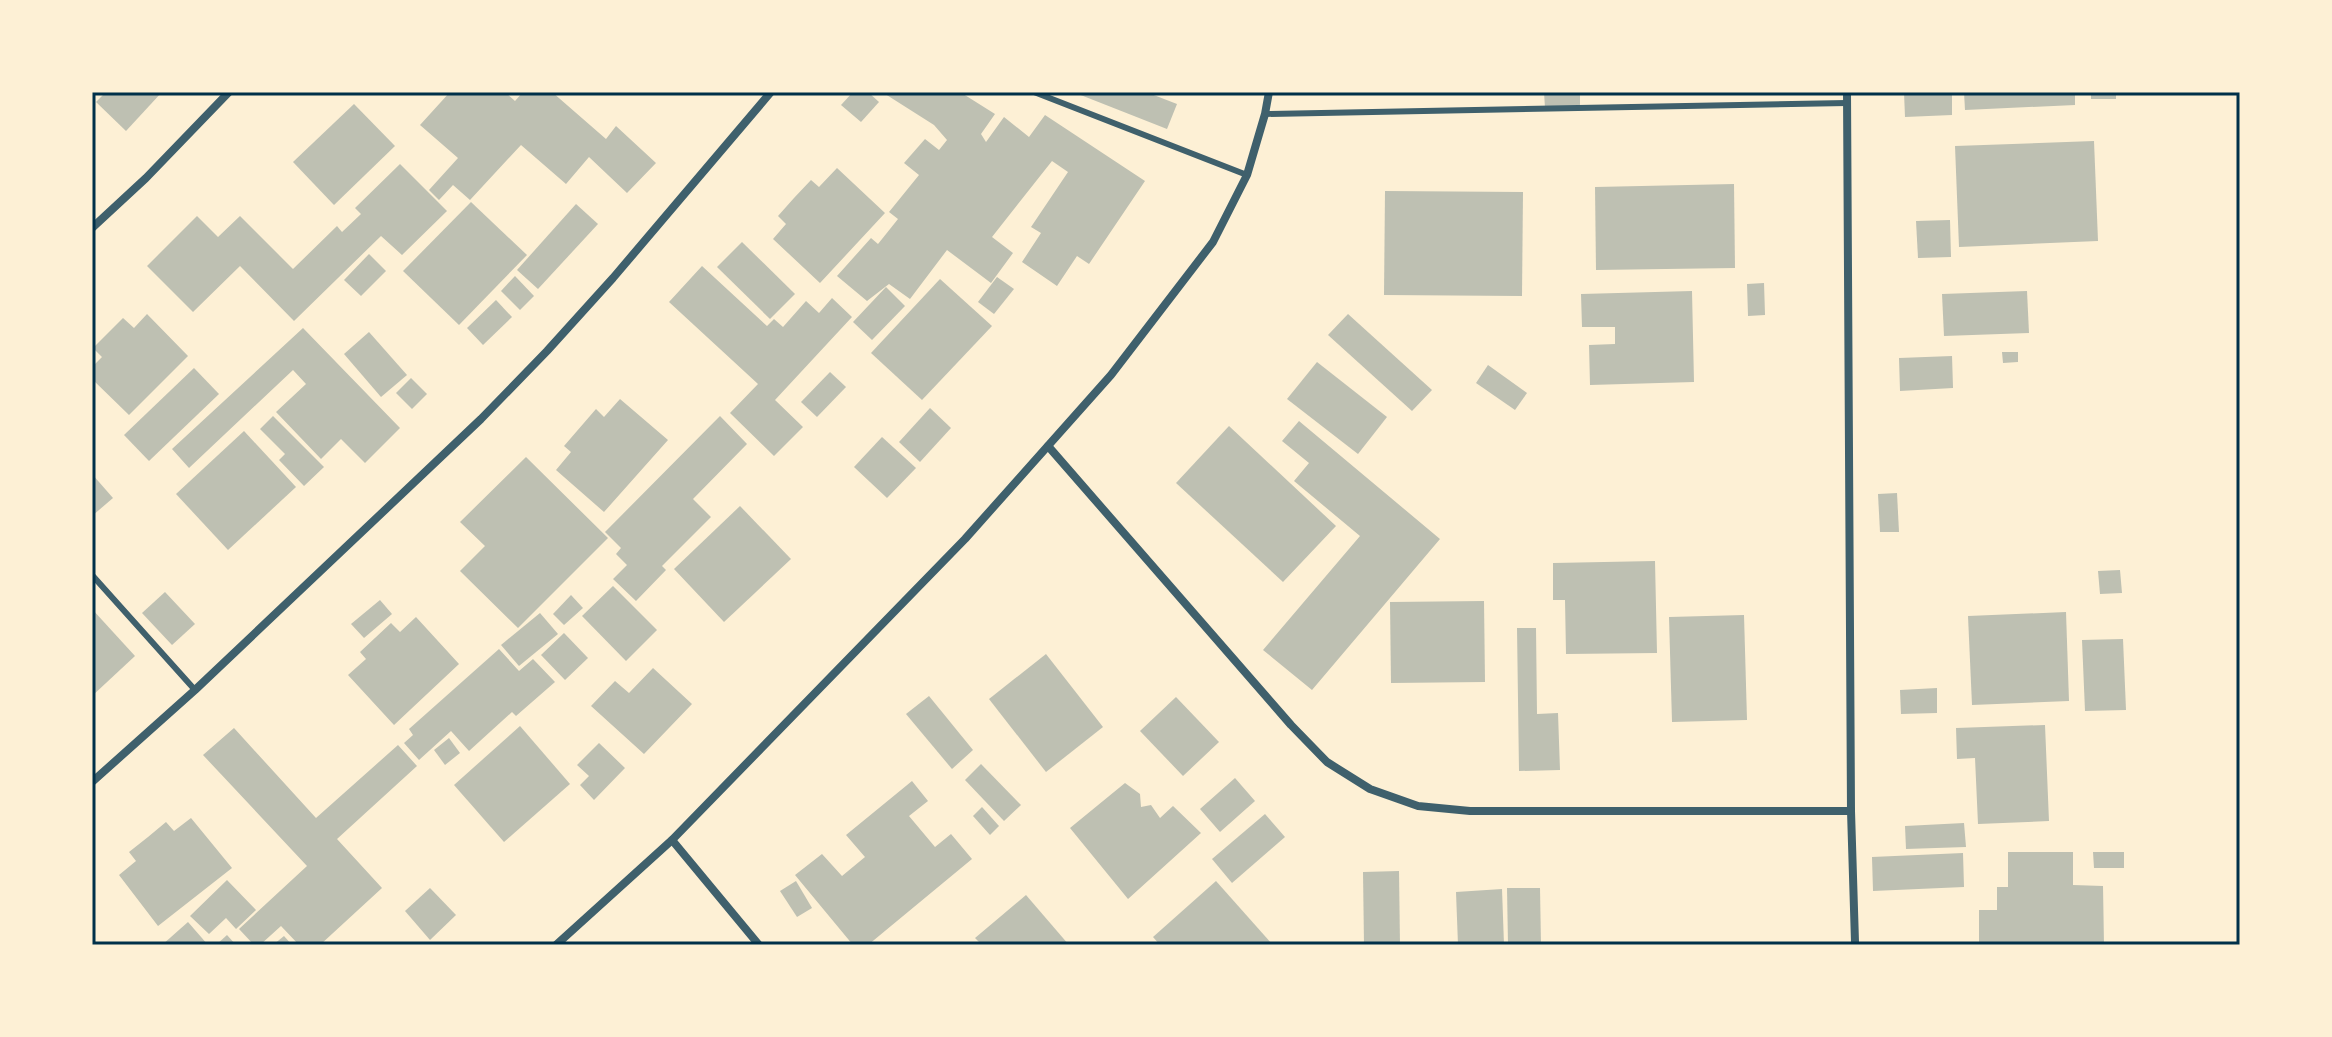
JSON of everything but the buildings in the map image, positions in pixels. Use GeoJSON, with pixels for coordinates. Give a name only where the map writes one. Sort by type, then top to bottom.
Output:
{"type":"FeatureCollection","features":[{"type":"Feature","properties":{"kind":"street"},"geometry":{"type":"LineString","coordinates":[[92,228],[146,178],[229,92]]}},
{"type":"Feature","properties":{"kind":"street"},"geometry":{"type":"LineString","coordinates":[[92,782],[195,690],[471,429],[547,351],[771,92]]}},
{"type":"Feature","properties":{"kind":"street"},"geometry":{"type":"LineString","coordinates":[[556,945],[672,840],[965,539],[1111,375],[1213,242],[1247,175],[1269,92]]}},
{"type":"Feature","properties":{"kind":"street"},"geometry":{"type":"LineString","coordinates":[[1847,92],[1851,811],[1855,942]]}},
{"type":"Feature","properties":{"kind":"street"},"geometry":{"type":"LineString","coordinates":[[1048,446],[1291,725],[1327,762],[1370,789],[1418,806],[1470,811],[1851,811]]}},
{"type":"Feature","properties":{"kind":"street"},"geometry":{"type":"LineString","coordinates":[[672,840],[759,945]]}},
{"type":"Feature","properties":{"kind":"lane"},"geometry":{"type":"LineString","coordinates":[[1034,92],[1247,175]]}},
{"type":"Feature","properties":{"kind":"lane"},"geometry":{"type":"LineString","coordinates":[[1265,114],[1847,103]]}},
{"type":"Feature","properties":{"kind":"lane"},"geometry":{"type":"LineString","coordinates":[[92,575],[195,690]]}}]}
